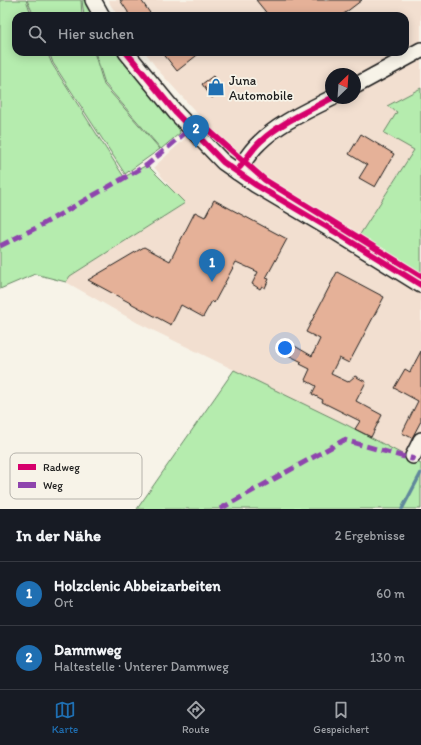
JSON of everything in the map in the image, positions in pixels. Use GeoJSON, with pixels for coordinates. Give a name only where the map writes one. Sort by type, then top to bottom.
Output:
{"type":"FeatureCollection","features":[{"type":"Feature","properties":{"kind":"street"},"geometry":{"type":"LineString","coordinates":[[93,0],[100,12]]}},
{"type":"Feature","properties":{"kind":"street"},"geometry":{"type":"LineString","coordinates":[[361,83],[421,50]]}},
{"type":"Feature","properties":{"kind":"street"},"geometry":{"type":"LineString","coordinates":[[129,56],[176,113],[223,162],[236,172],[421,285]]}},
{"type":"Feature","properties":{"kind":"street"},"geometry":{"type":"LineString","coordinates":[[236,172],[254,148],[268,135],[283,124],[325,102]]}},
{"type":"Feature","properties":{"kind":"street"},"geometry":{"type":"LineString","coordinates":[[413,456],[421,440]]}},
{"type":"Feature","properties":{"kind":"shaded area"},"geometry":{"type":"Polygon","coordinates":[[[109,0],[421,0],[421,88],[388,106],[397,112],[414,150],[350,251],[421,293],[421,431],[408,457],[347,425],[138,323],[66,282],[70,276],[184,204],[154,167],[204,121],[158,70],[148,56],[409,56],[409,12],[115,12],[109,0]]]}},
{"type":"Feature","properties":{"kind":"green space"},"geometry":{"type":"Polygon","coordinates":[[[0,0],[26,0],[30,12],[12,12],[12,56],[49,56],[52,64],[124,177],[147,165],[185,203],[70,276],[66,282],[35,274],[0,289],[0,0]]]}},
{"type":"Feature","properties":{"kind":"green space"},"geometry":{"type":"Polygon","coordinates":[[[27,0],[81,0],[82,12],[32,12],[27,0]]]}},
{"type":"Feature","properties":{"kind":"green space"},"geometry":{"type":"Polygon","coordinates":[[[82,0],[85,0],[91,12],[84,12],[82,0]]]}},
{"type":"Feature","properties":{"kind":"green space"},"geometry":{"type":"Polygon","coordinates":[[[50,56],[95,56],[104,85],[160,149],[125,174],[53,63],[50,56]]]}},
{"type":"Feature","properties":{"kind":"green space"},"geometry":{"type":"Polygon","coordinates":[[[96,56],[120,56],[178,124],[180,133],[161,149],[105,84],[96,56]]]}},
{"type":"Feature","properties":{"kind":"green space"},"geometry":{"type":"Polygon","coordinates":[[[421,88],[421,272],[359,236],[414,150],[384,133],[397,112],[387,106],[421,88]]]}},
{"type":"Feature","properties":{"kind":"green space"},"geometry":{"type":"Polygon","coordinates":[[[234,370],[347,425],[421,464],[421,509],[137,509],[234,370]]]}},
{"type":"Feature","properties":{"kind":"building"},"geometry":{"type":"Polygon","coordinates":[[[120,0],[141,0],[149,12],[128,12],[120,0]]]}},
{"type":"Feature","properties":{"kind":"building"},"geometry":{"type":"Polygon","coordinates":[[[256,0],[362,0],[346,12],[266,12],[256,0]]]}},
{"type":"Feature","properties":{"kind":"building"},"geometry":{"type":"Polygon","coordinates":[[[165,56],[196,56],[177,71],[165,56]]]}},
{"type":"Feature","properties":{"kind":"building"},"geometry":{"type":"Polygon","coordinates":[[[213,76],[223,89],[212,98],[202,84],[213,76]]]}},
{"type":"Feature","properties":{"kind":"building"},"geometry":{"type":"Polygon","coordinates":[[[361,134],[394,154],[375,187],[359,178],[367,165],[349,154],[361,134]]]}},
{"type":"Feature","properties":{"kind":"building"},"geometry":{"type":"Polygon","coordinates":[[[214,200],[287,239],[266,278],[269,279],[265,288],[262,286],[260,289],[252,284],[258,272],[236,262],[214,303],[212,301],[203,317],[181,305],[171,325],[88,280],[144,247],[170,261],[195,212],[205,217],[214,200]]]}},
{"type":"Feature","properties":{"kind":"building"},"geometry":{"type":"Polygon","coordinates":[[[337,272],[384,297],[349,363],[339,358],[331,374],[348,382],[355,376],[366,382],[356,401],[382,415],[371,437],[355,429],[360,421],[322,402],[323,400],[312,394],[316,386],[305,380],[310,369],[300,364],[302,362],[288,355],[293,345],[312,356],[320,339],[306,332],[337,272]]]}},
{"type":"Feature","properties":{"kind":"building"},"geometry":{"type":"Polygon","coordinates":[[[421,351],[421,421],[412,438],[402,433],[418,401],[394,388],[405,369],[410,372],[421,351]]]}},
{"type":"Feature","properties":{"kind":"waterway"},"geometry":{"type":"LineString","coordinates":[[402,509],[421,473]]}},
{"type":"Feature","properties":{"kind":"marked path"},"geometry":{"type":"LineString","coordinates":[[0,246],[36,228],[147,165],[191,128]]}},
{"type":"Feature","properties":{"kind":"marked path"},"geometry":{"type":"LineString","coordinates":[[220,509],[344,440],[412,459],[413,456]]}},
{"type":"Feature","properties":{"kind":"cycle path"},"geometry":{"type":"LineString","coordinates":[[129,56],[176,113],[223,162],[256,185],[421,285]]}},
{"type":"Feature","properties":{"kind":"cycle path"},"geometry":{"type":"LineString","coordinates":[[240,167],[255,147],[269,134],[295,117],[325,102]]}},
{"type":"Feature","properties":{"kind":"cycle path"},"geometry":{"type":"LineString","coordinates":[[198,121],[265,180],[421,276]]}},
{"type":"Feature","properties":{"kind":"place","name":"Juna Automobile"},"geometry":{"type":"Point","coordinates":[216,87]}},
{"type":"Feature","properties":{"kind":"place","name":"Dammweg"},"geometry":{"type":"Point","coordinates":[196,148]}},
{"type":"Feature","properties":{"kind":"place","name":"Holzclenic Abbeizarbeiten"},"geometry":{"type":"Point","coordinates":[212,282]}}]}
